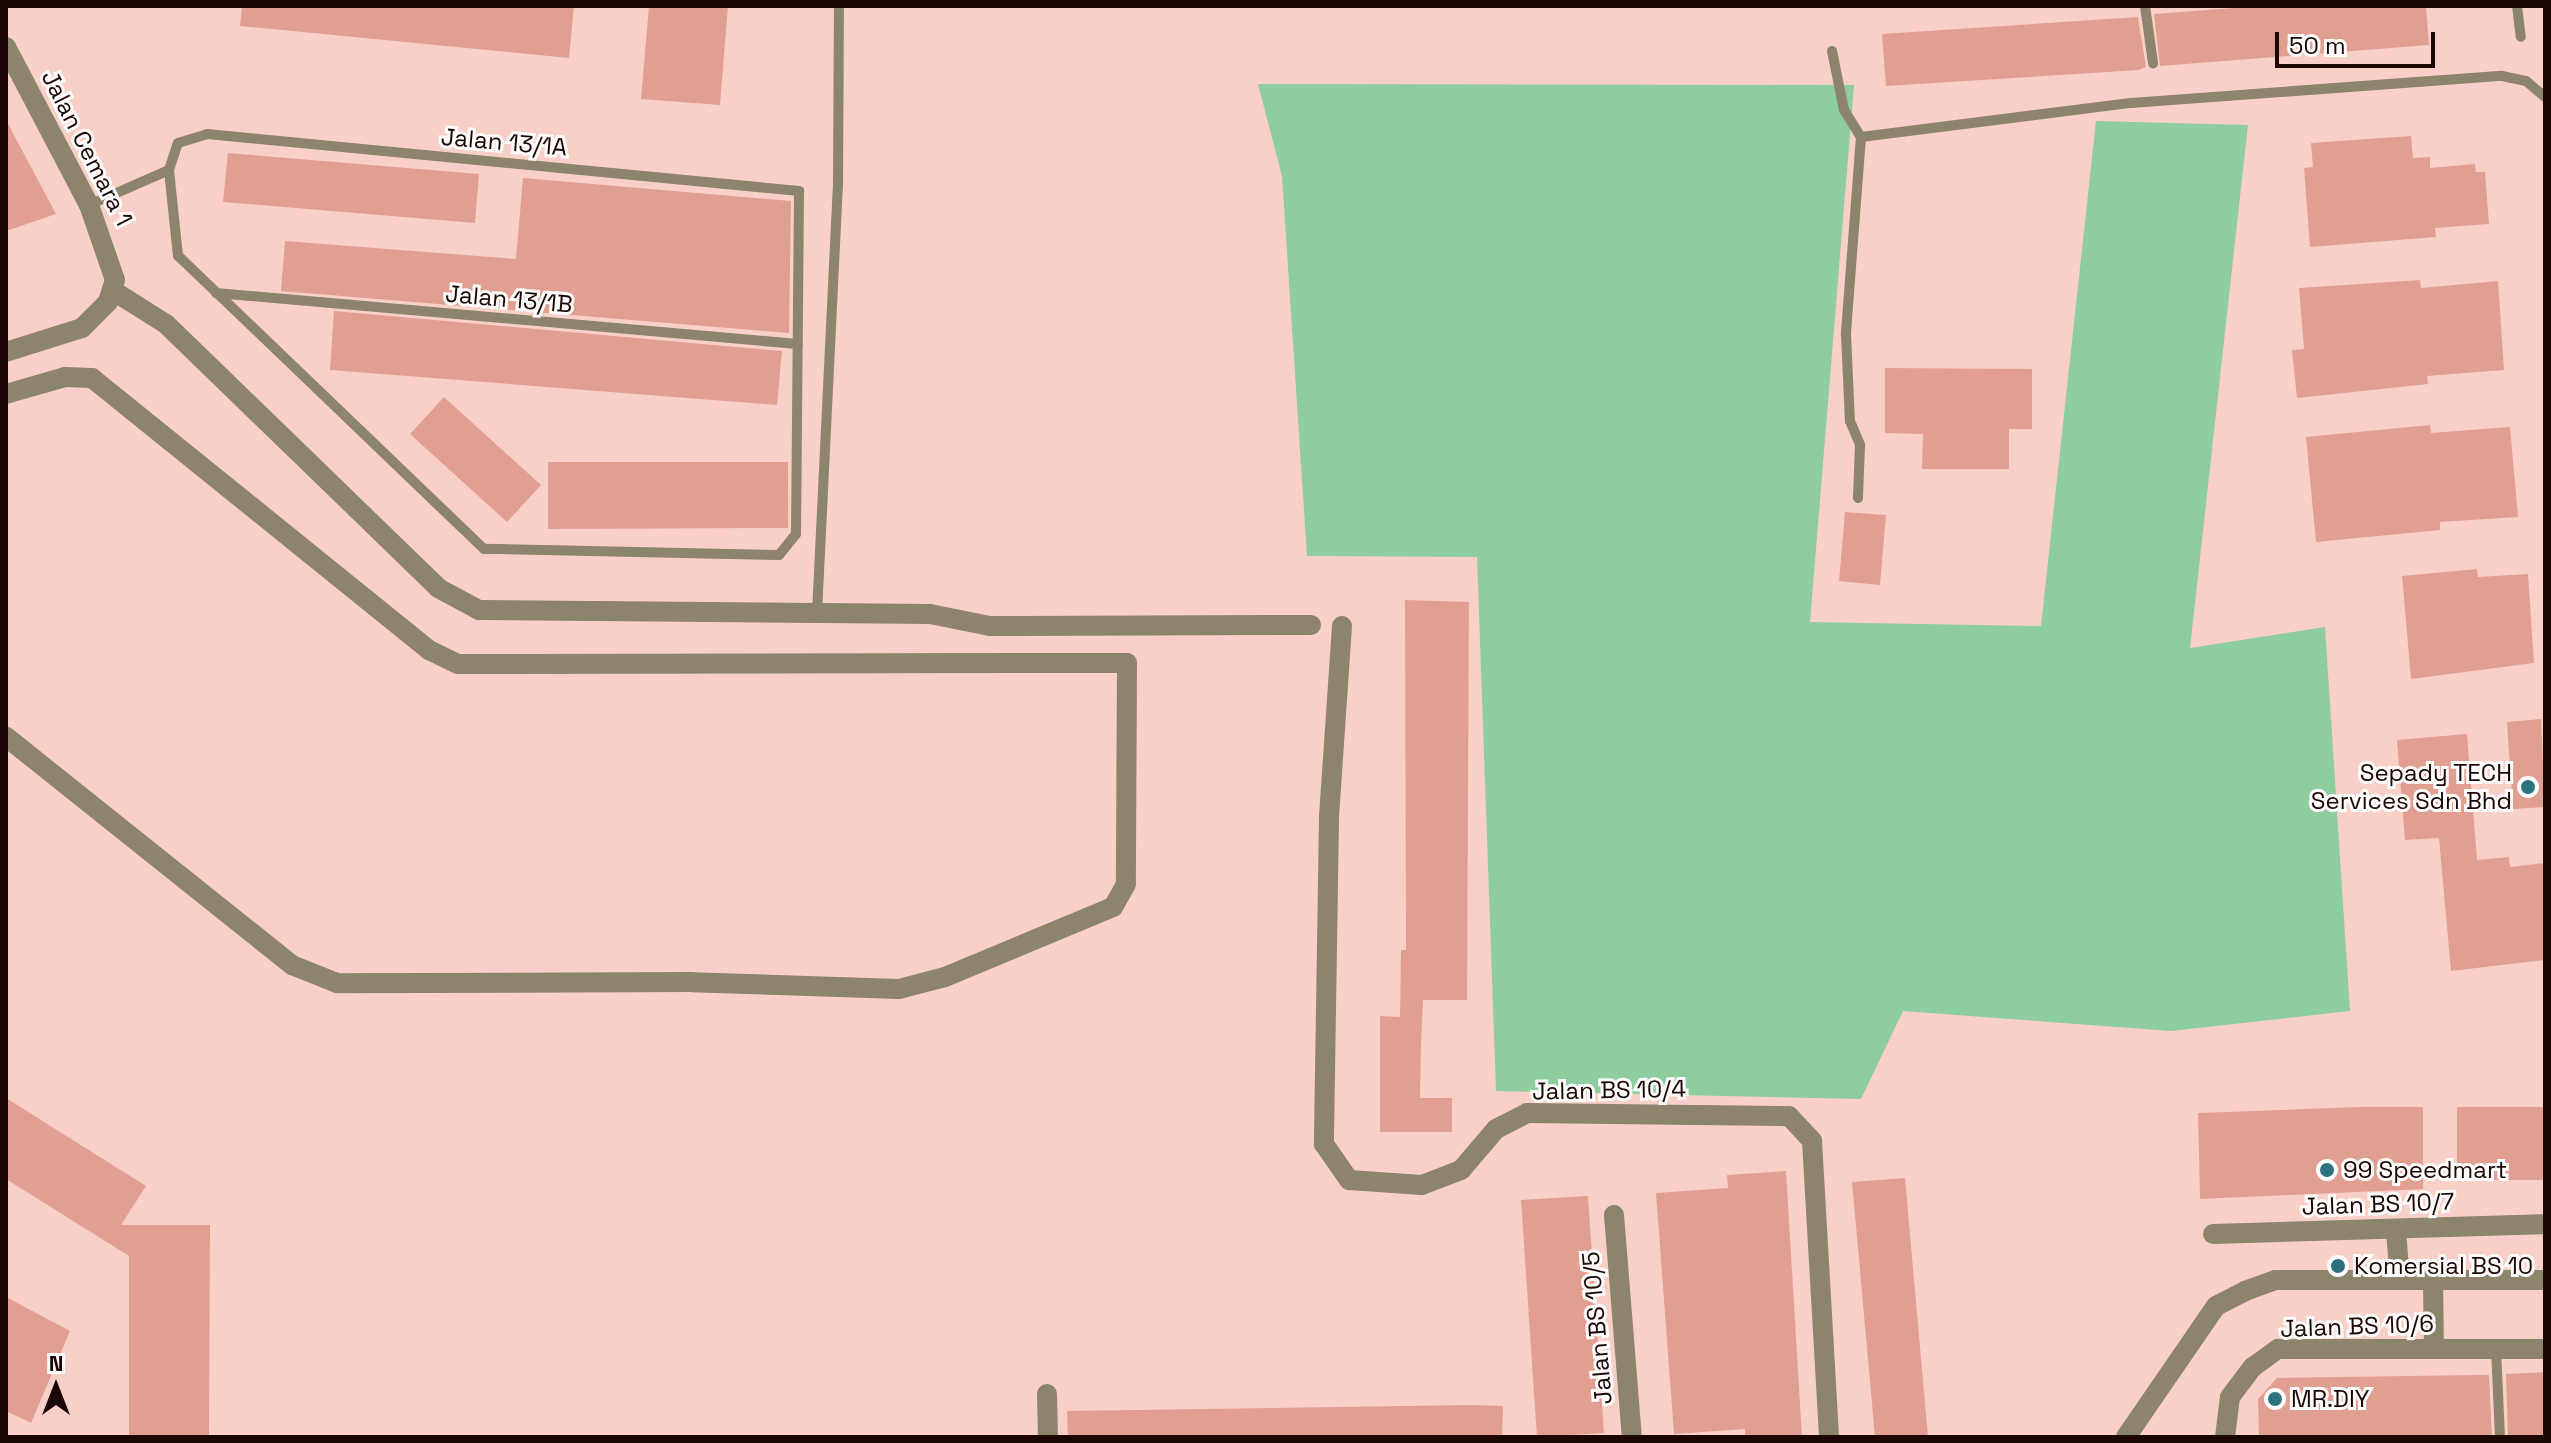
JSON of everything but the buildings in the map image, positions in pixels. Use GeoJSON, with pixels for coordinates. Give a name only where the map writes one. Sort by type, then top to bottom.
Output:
{"type":"FeatureCollection","features":[{"type":"Feature","properties":{"kind":"street","name":"Jalan Cemara 1"},"geometry":{"type":"LineString","coordinates":[[6,47],[106,242],[115,280],[112,290]]}},
{"type":"Feature","properties":{"kind":"street"},"geometry":{"type":"LineString","coordinates":[[6,352],[82,328],[108,302],[112,290],[166,324],[438,588],[479,610],[930,614],[990,626],[1311,625]]}},
{"type":"Feature","properties":{"kind":"street"},"geometry":{"type":"LineString","coordinates":[[6,394],[65,377],[92,378],[429,650],[458,664],[1127,663],[1126,884],[1113,907],[945,977],[899,989],[692,982],[337,983],[292,965],[6,737]]}},
{"type":"Feature","properties":{"kind":"street","name":"Jalan BS 10/4"},"geometry":{"type":"LineString","coordinates":[[1342,626],[1329,818],[1324,1144],[1349,1180],[1422,1185],[1461,1170],[1496,1129],[1527,1113],[1789,1116],[1812,1141],[1829,1437]]}},
{"type":"Feature","properties":{"kind":"street","name":"Jalan BS 10/5"},"geometry":{"type":"LineString","coordinates":[[1614,1215],[1632,1437]]}},
{"type":"Feature","properties":{"kind":"street","name":"Jalan BS 10/7"},"geometry":{"type":"LineString","coordinates":[[2213,1234],[2396,1231],[2545,1224]]}},
{"type":"Feature","properties":{"kind":"street"},"geometry":{"type":"LineString","coordinates":[[2396,1231],[2400,1280]]}},
{"type":"Feature","properties":{"kind":"street"},"geometry":{"type":"LineString","coordinates":[[2433,1279],[2434,1349]]}},
{"type":"Feature","properties":{"kind":"street"},"geometry":{"type":"LineString","coordinates":[[2126,1437],[2216,1306],[2275,1280],[2545,1280]]}},
{"type":"Feature","properties":{"kind":"street","name":"Jalan BS 10/6"},"geometry":{"type":"LineString","coordinates":[[2225,1437],[2230,1397],[2253,1367],[2278,1349],[2545,1349]]}},
{"type":"Feature","properties":{"kind":"street"},"geometry":{"type":"LineString","coordinates":[[1047,1394],[1048,1437]]}},
{"type":"Feature","properties":{"kind":"lane"},"geometry":{"type":"LineString","coordinates":[[817,613],[838,185],[839,6]]}},
{"type":"Feature","properties":{"kind":"lane"},"geometry":{"type":"LineString","coordinates":[[2145,6],[2153,63]]}},
{"type":"Feature","properties":{"kind":"lane"},"geometry":{"type":"LineString","coordinates":[[2517,6],[2521,37]]}},
{"type":"Feature","properties":{"kind":"lane"},"geometry":{"type":"LineString","coordinates":[[1832,51],[1844,110],[1861,137],[1846,334],[1850,421],[1860,445],[1858,498]]}},
{"type":"Feature","properties":{"kind":"lane"},"geometry":{"type":"LineString","coordinates":[[1861,137],[2131,103],[2502,76],[2526,81],[2545,97]]}},
{"type":"Feature","properties":{"kind":"lane","name":"Jalan 13/1A"},"geometry":{"type":"LineString","coordinates":[[169,170],[178,143],[207,134],[796,190],[798,344]]}},
{"type":"Feature","properties":{"kind":"lane"},"geometry":{"type":"LineString","coordinates":[[89,205],[169,170],[178,256],[484,549],[779,555],[796,534],[798,344]]}},
{"type":"Feature","properties":{"kind":"lane","name":"Jalan 13/1B"},"geometry":{"type":"LineString","coordinates":[[216,293],[798,344]]}},
{"type":"Feature","properties":{"kind":"lane"},"geometry":{"type":"LineString","coordinates":[[2496,1349],[2500,1437]]}},
{"type":"Feature","properties":{"kind":"green space"},"geometry":{"type":"Polygon","coordinates":[[[1258,84],[1854,85],[1810,622],[2041,626],[2096,121],[2248,125],[2190,648],[2325,627],[2350,1011],[2171,1031],[1903,1011],[1861,1099],[1496,1091],[1477,557],[1307,556],[1282,176],[1258,84]]]}},
{"type":"Feature","properties":{"kind":"place","name":"Sepady TECH Services Sdn Bhd"},"geometry":{"type":"Point","coordinates":[2528,787]}},
{"type":"Feature","properties":{"kind":"place","name":"99 Speedmart"},"geometry":{"type":"Point","coordinates":[2327,1170]}},
{"type":"Feature","properties":{"kind":"place","name":"Komersial BS 10"},"geometry":{"type":"Point","coordinates":[2338,1266]}},
{"type":"Feature","properties":{"kind":"place","name":"MR.DIY"},"geometry":{"type":"Point","coordinates":[2275,1399]}}]}
